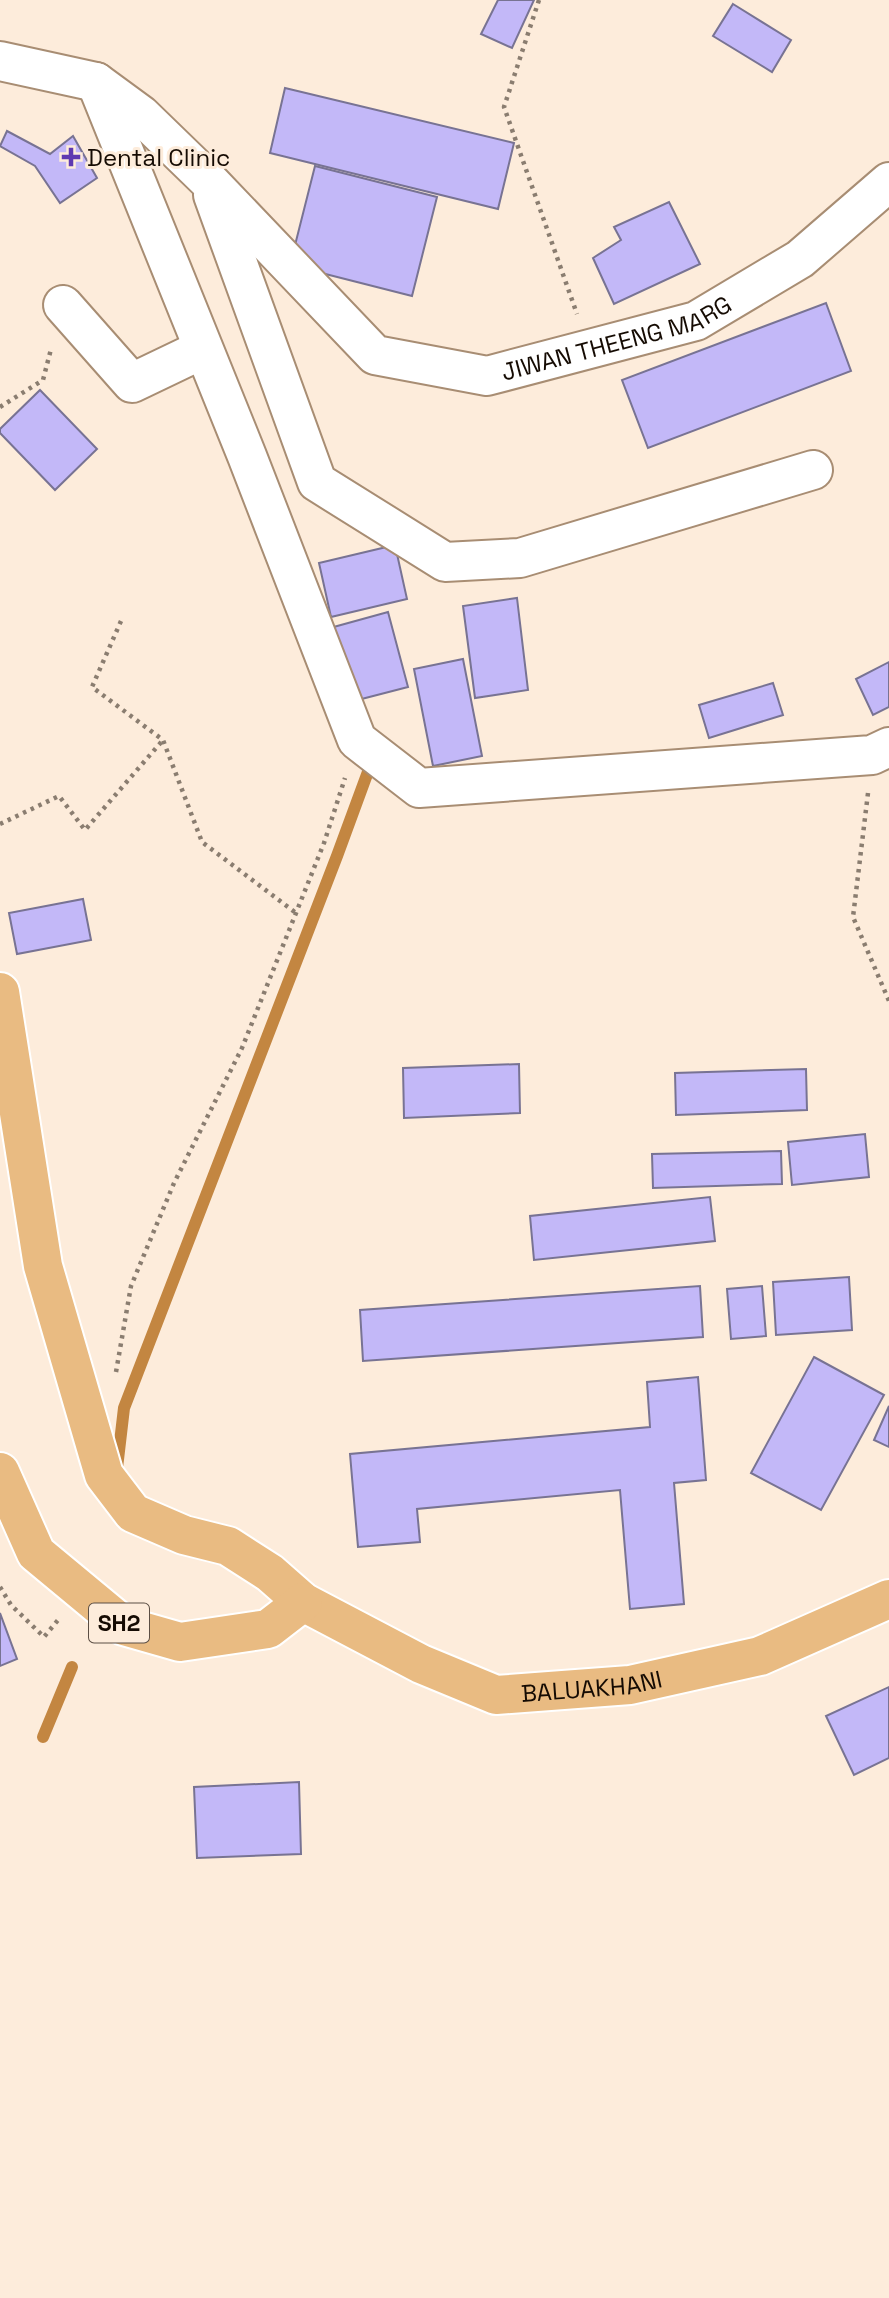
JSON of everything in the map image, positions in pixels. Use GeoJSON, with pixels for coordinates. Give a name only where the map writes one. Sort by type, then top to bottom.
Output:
{"type":"FeatureCollection","features":[{"type":"Feature","properties":{"kind":"main road","name":"BALUAKHANI"},"geometry":{"type":"LineString","coordinates":[[0,992],[43,1266],[104,1475],[133,1513],[184,1535],[228,1546],[270,1573],[303,1602],[421,1664],[496,1695],[630,1685],[760,1656],[889,1598]]}},
{"type":"Feature","properties":{"kind":"main road","name":"SH2"},"geometry":{"type":"LineString","coordinates":[[0,1472],[36,1553],[124,1626],[180,1642],[268,1629],[303,1602]]}},
{"type":"Feature","properties":{"kind":"street","name":"JIWAN THEENG MARG"},"geometry":{"type":"LineString","coordinates":[[0,61],[96,82],[141,115],[208,180],[375,355],[487,376],[696,321],[800,259],[889,182]]}},
{"type":"Feature","properties":{"kind":"street"},"geometry":{"type":"LineString","coordinates":[[96,82],[357,740],[419,788],[881,751]]}},
{"type":"Feature","properties":{"kind":"street"},"geometry":{"type":"LineString","coordinates":[[208,180],[317,482],[445,562],[520,558],[813,470]]}},
{"type":"Feature","properties":{"kind":"street"},"geometry":{"type":"LineString","coordinates":[[63,305],[132,383],[203,349]]}},
{"type":"Feature","properties":{"kind":"path"},"geometry":{"type":"LineString","coordinates":[[539,0],[505,107],[590,349]]}},
{"type":"Feature","properties":{"kind":"path"},"geometry":{"type":"LineString","coordinates":[[0,407],[43,380],[63,305]]}},
{"type":"Feature","properties":{"kind":"path"},"geometry":{"type":"LineString","coordinates":[[121,621],[92,687],[163,740],[202,842],[296,913]]}},
{"type":"Feature","properties":{"kind":"path"},"geometry":{"type":"LineString","coordinates":[[0,824],[59,796],[85,830],[163,740]]}},
{"type":"Feature","properties":{"kind":"path"},"geometry":{"type":"LineString","coordinates":[[114,1381],[131,1286],[174,1183],[242,1048],[324,843],[357,740]]}},
{"type":"Feature","properties":{"kind":"path"},"geometry":{"type":"LineString","coordinates":[[881,751],[853,917],[889,1001]]}},
{"type":"Feature","properties":{"kind":"path"},"geometry":{"type":"LineString","coordinates":[[0,1587],[11,1605],[44,1637],[80,1592]]}},
{"type":"Feature","properties":{"kind":"building"},"geometry":{"type":"Polygon","coordinates":[[[498,0],[534,0],[512,48],[481,34],[498,0]]]}},
{"type":"Feature","properties":{"kind":"building"},"geometry":{"type":"Polygon","coordinates":[[[733,4],[791,40],[772,72],[713,36],[733,4]]]}},
{"type":"Feature","properties":{"kind":"building"},"geometry":{"type":"Polygon","coordinates":[[[285,88],[514,143],[498,209],[270,153],[285,88]]]}},
{"type":"Feature","properties":{"kind":"building"},"geometry":{"type":"Polygon","coordinates":[[[7,131],[50,154],[73,136],[97,178],[60,203],[35,166],[0,146],[7,131]]]}},
{"type":"Feature","properties":{"kind":"building"},"geometry":{"type":"Polygon","coordinates":[[[315,166],[437,197],[412,296],[290,265],[315,166]]]}},
{"type":"Feature","properties":{"kind":"building"},"geometry":{"type":"Polygon","coordinates":[[[669,202],[700,264],[614,304],[593,258],[621,240],[614,227],[669,202]]]}},
{"type":"Feature","properties":{"kind":"building"},"geometry":{"type":"Polygon","coordinates":[[[826,303],[851,371],[648,448],[622,380],[826,303]]]}},
{"type":"Feature","properties":{"kind":"building"},"geometry":{"type":"Polygon","coordinates":[[[40,390],[97,449],[55,490],[0,433],[0,429],[40,390]]]}},
{"type":"Feature","properties":{"kind":"building"},"geometry":{"type":"Polygon","coordinates":[[[395,545],[407,599],[331,617],[319,563],[395,545]]]}},
{"type":"Feature","properties":{"kind":"building"},"geometry":{"type":"Polygon","coordinates":[[[517,598],[528,690],[475,698],[463,606],[517,598]]]}},
{"type":"Feature","properties":{"kind":"building"},"geometry":{"type":"Polygon","coordinates":[[[388,612],[408,687],[350,702],[330,628],[388,612]]]}},
{"type":"Feature","properties":{"kind":"building"},"geometry":{"type":"Polygon","coordinates":[[[463,659],[482,756],[433,766],[414,669],[463,659]]]}},
{"type":"Feature","properties":{"kind":"building"},"geometry":{"type":"Polygon","coordinates":[[[889,662],[889,707],[873,715],[856,679],[889,662]]]}},
{"type":"Feature","properties":{"kind":"building"},"geometry":{"type":"Polygon","coordinates":[[[773,683],[783,715],[709,738],[699,705],[773,683]]]}},
{"type":"Feature","properties":{"kind":"building"},"geometry":{"type":"Polygon","coordinates":[[[83,899],[91,940],[17,954],[9,913],[83,899]]]}},
{"type":"Feature","properties":{"kind":"building"},"geometry":{"type":"Polygon","coordinates":[[[519,1064],[520,1113],[404,1118],[403,1068],[519,1064]]]}},
{"type":"Feature","properties":{"kind":"building"},"geometry":{"type":"Polygon","coordinates":[[[806,1069],[807,1110],[676,1115],[675,1073],[806,1069]]]}},
{"type":"Feature","properties":{"kind":"building"},"geometry":{"type":"Polygon","coordinates":[[[865,1134],[869,1177],[792,1185],[788,1142],[865,1134]]]}},
{"type":"Feature","properties":{"kind":"building"},"geometry":{"type":"Polygon","coordinates":[[[781,1151],[782,1184],[653,1188],[652,1154],[781,1151]]]}},
{"type":"Feature","properties":{"kind":"building"},"geometry":{"type":"Polygon","coordinates":[[[710,1197],[715,1241],[534,1260],[530,1216],[710,1197]]]}},
{"type":"Feature","properties":{"kind":"building"},"geometry":{"type":"Polygon","coordinates":[[[849,1277],[852,1330],[776,1335],[773,1282],[849,1277]]]}},
{"type":"Feature","properties":{"kind":"building"},"geometry":{"type":"Polygon","coordinates":[[[700,1286],[703,1337],[363,1361],[360,1310],[700,1286]]]}},
{"type":"Feature","properties":{"kind":"building"},"geometry":{"type":"Polygon","coordinates":[[[762,1286],[766,1336],[731,1339],[727,1289],[762,1286]]]}},
{"type":"Feature","properties":{"kind":"building"},"geometry":{"type":"Polygon","coordinates":[[[814,1357],[884,1395],[821,1510],[751,1473],[814,1357]]]}},
{"type":"Feature","properties":{"kind":"building"},"geometry":{"type":"Polygon","coordinates":[[[698,1377],[706,1480],[674,1483],[684,1604],[630,1609],[620,1490],[417,1509],[420,1542],[358,1547],[350,1454],[650,1427],[647,1382],[698,1377]]]}},
{"type":"Feature","properties":{"kind":"building"},"geometry":{"type":"Polygon","coordinates":[[[889,1406],[889,1447],[874,1440],[889,1406]]]}},
{"type":"Feature","properties":{"kind":"building"},"geometry":{"type":"Polygon","coordinates":[[[0,1613],[17,1659],[0,1666],[0,1613]]]}},
{"type":"Feature","properties":{"kind":"building"},"geometry":{"type":"Polygon","coordinates":[[[889,1687],[889,1758],[854,1775],[826,1716],[889,1687]]]}},
{"type":"Feature","properties":{"kind":"building"},"geometry":{"type":"Polygon","coordinates":[[[299,1782],[301,1854],[197,1858],[194,1787],[299,1782]]]}},
{"type":"Feature","properties":{"kind":"waterway"},"geometry":{"type":"LineString","coordinates":[[117,1468],[124,1408],[369,769]]}},
{"type":"Feature","properties":{"kind":"waterway"},"geometry":{"type":"LineString","coordinates":[[43,1737],[72,1667]]}},
{"type":"Feature","properties":{"kind":"place","name":"Dental Clinic"},"geometry":{"type":"Point","coordinates":[71,157]}}]}
